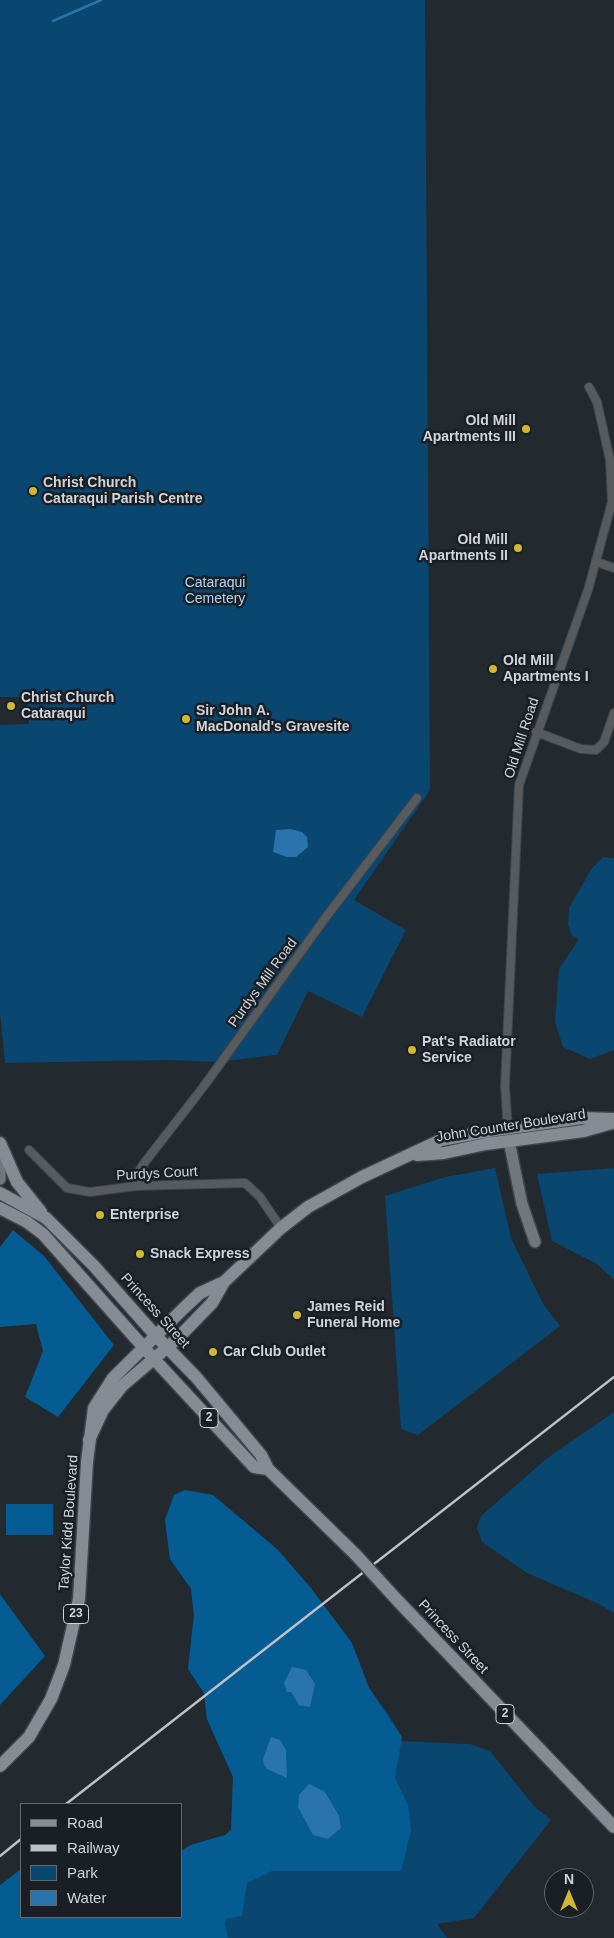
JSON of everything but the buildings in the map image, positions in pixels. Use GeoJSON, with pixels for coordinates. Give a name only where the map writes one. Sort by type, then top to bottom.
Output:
{"type":"FeatureCollection","features":[{"type":"Feature","properties":{"kind":"main road","name":"John Counter Boulevard"},"geometry":{"type":"LineString","coordinates":[[154,1360],[212,1303],[224,1282],[281,1228],[331,1193],[441,1140],[508,1128],[582,1118],[614,1119]]}},
{"type":"Feature","properties":{"kind":"main road","name":"John Counter Boulevard"},"geometry":{"type":"LineString","coordinates":[[412,1155],[444,1153],[509,1141],[584,1131],[614,1123]]}},
{"type":"Feature","properties":{"kind":"main road"},"geometry":{"type":"LineString","coordinates":[[0,1143],[17,1182],[46,1218]]}},
{"type":"Feature","properties":{"kind":"main road","name":"Princess Street"},"geometry":{"type":"LineString","coordinates":[[0,1194],[46,1218],[94,1266],[167,1348],[196,1377],[255,1448],[268,1469],[356,1555],[614,1827]]}},
{"type":"Feature","properties":{"kind":"main road","name":"Princess Street"},"geometry":{"type":"LineString","coordinates":[[0,1208],[27,1222],[43,1234],[154,1360],[254,1467],[268,1469]]}},
{"type":"Feature","properties":{"kind":"main road","name":"John Counter Boulevard"},"geometry":{"type":"LineString","coordinates":[[156,1336],[200,1293],[224,1282]]}},
{"type":"Feature","properties":{"kind":"main road","name":"Taylor Kidd Boulevard"},"geometry":{"type":"LineString","coordinates":[[0,1766],[29,1737],[51,1699],[64,1665],[79,1599],[92,1415],[98,1399],[113,1378],[156,1336]]}},
{"type":"Feature","properties":{"kind":"main road","name":"Taylor Kidd Boulevard"},"geometry":{"type":"LineString","coordinates":[[89,1440],[96,1423],[112,1397],[154,1360]]}},
{"type":"Feature","properties":{"kind":"street","name":"Old Mill Road"},"geometry":{"type":"LineString","coordinates":[[509,1141],[505,1086],[518,792],[536,732],[596,562],[610,512],[612,475],[603,424],[597,402],[589,387]]}},
{"type":"Feature","properties":{"kind":"street"},"geometry":{"type":"LineString","coordinates":[[596,562],[614,568]]}},
{"type":"Feature","properties":{"kind":"street"},"geometry":{"type":"LineString","coordinates":[[536,732],[581,749],[596,750],[604,742],[614,713]]}},
{"type":"Feature","properties":{"kind":"street","name":"Purdys Mill Road"},"geometry":{"type":"LineString","coordinates":[[136,1186],[140,1171],[145,1162],[213,1074],[326,917],[418,798]]}},
{"type":"Feature","properties":{"kind":"street"},"geometry":{"type":"LineString","coordinates":[[509,1141],[522,1204],[535,1242]]}},
{"type":"Feature","properties":{"kind":"street","name":"Purdys Court"},"geometry":{"type":"LineString","coordinates":[[29,1150],[67,1188],[90,1192],[136,1186],[244,1183],[260,1197],[281,1228]]}},
{"type":"Feature","properties":{"kind":"street"},"geometry":{"type":"LineString","coordinates":[[0,1153],[0,1179]]}},
{"type":"Feature","properties":{"kind":"green space","name":"Cataraqui Cemetery"},"geometry":{"type":"Polygon","coordinates":[[[0,0],[425,0],[430,790],[354,900],[406,930],[362,1017],[308,991],[277,1055],[215,1062],[169,1060],[5,1063],[0,1013],[0,725],[29,724],[27,697],[0,697],[0,0]]]}},
{"type":"Feature","properties":{"kind":"green space"},"geometry":{"type":"Polygon","coordinates":[[[603,857],[614,858],[614,1050],[590,1059],[563,1047],[555,1022],[559,969],[579,939],[572,936],[568,925],[569,908],[592,868],[603,857]]]}},
{"type":"Feature","properties":{"kind":"green space"},"geometry":{"type":"Polygon","coordinates":[[[495,1168],[511,1238],[543,1304],[560,1326],[418,1435],[401,1429],[385,1196],[445,1177],[495,1168]]]}},
{"type":"Feature","properties":{"kind":"green space"},"geometry":{"type":"Polygon","coordinates":[[[614,1168],[614,1280],[597,1264],[552,1241],[537,1174],[614,1168]]]}},
{"type":"Feature","properties":{"kind":"green space"},"geometry":{"type":"Polygon","coordinates":[[[614,1412],[614,1613],[599,1604],[527,1573],[482,1542],[477,1528],[481,1516],[546,1459],[614,1412]]]}},
{"type":"Feature","properties":{"kind":"green space"},"geometry":{"type":"Polygon","coordinates":[[[185,1490],[213,1495],[278,1550],[310,1587],[352,1643],[369,1688],[387,1712],[402,1737],[401,1741],[470,1744],[490,1751],[534,1806],[551,1820],[474,1918],[437,1924],[447,1938],[73,1938],[182,1918],[182,1850],[191,1845],[225,1835],[231,1830],[233,1777],[207,1719],[204,1693],[188,1669],[194,1615],[191,1589],[170,1559],[165,1520],[174,1495],[185,1490]]]}},
{"type":"Feature","properties":{"kind":"shaded area"},"geometry":{"type":"Polygon","coordinates":[[[13,1230],[44,1256],[114,1345],[58,1417],[25,1397],[43,1351],[36,1324],[0,1327],[0,1247],[13,1230]]]}},
{"type":"Feature","properties":{"kind":"shaded area"},"geometry":{"type":"Polygon","coordinates":[[[185,1490],[213,1495],[278,1550],[310,1587],[352,1643],[369,1688],[402,1737],[395,1778],[408,1805],[411,1831],[401,1871],[272,1871],[247,1883],[242,1916],[226,1919],[225,1924],[228,1938],[0,1938],[0,1885],[20,1870],[20,1918],[182,1918],[182,1850],[191,1845],[225,1835],[231,1830],[233,1777],[207,1719],[204,1693],[188,1669],[194,1615],[191,1589],[170,1559],[165,1520],[174,1495],[185,1490]]]}},
{"type":"Feature","properties":{"kind":"shaded area"},"geometry":{"type":"Polygon","coordinates":[[[6,1504],[53,1504],[53,1535],[6,1535],[6,1504]]]}},
{"type":"Feature","properties":{"kind":"shaded area"},"geometry":{"type":"Polygon","coordinates":[[[0,1594],[45,1656],[0,1705],[0,1594]]]}},
{"type":"Feature","properties":{"kind":"water"},"geometry":{"type":"Polygon","coordinates":[[[291,829],[302,832],[307,837],[308,847],[296,857],[287,857],[273,852],[276,830],[291,829]]]}},
{"type":"Feature","properties":{"kind":"water"},"geometry":{"type":"Polygon","coordinates":[[[292,1667],[306,1670],[315,1684],[310,1707],[299,1705],[291,1692],[287,1692],[284,1683],[292,1667]]]}},
{"type":"Feature","properties":{"kind":"water"},"geometry":{"type":"Polygon","coordinates":[[[271,1737],[280,1740],[286,1750],[287,1778],[267,1769],[264,1765],[263,1759],[271,1737]]]}},
{"type":"Feature","properties":{"kind":"water"},"geometry":{"type":"Polygon","coordinates":[[[309,1784],[325,1792],[339,1816],[341,1828],[328,1839],[313,1835],[298,1807],[299,1795],[309,1784]]]}},
{"type":"Feature","properties":{"kind":"waterway"},"geometry":{"type":"LineString","coordinates":[[53,21],[101,0]]}},
{"type":"Feature","properties":{"kind":"railway"},"geometry":{"type":"LineString","coordinates":[[67,1803],[614,1377]]}},
{"type":"Feature","properties":{"kind":"railway"},"geometry":{"type":"LineString","coordinates":[[0,1856],[20,1840]]}},
{"type":"Feature","properties":{"kind":"place","name":"Old Mill Apartments III"},"geometry":{"type":"Point","coordinates":[526,429]}},
{"type":"Feature","properties":{"kind":"place","name":"Christ Church Cataraqui Parish Centre"},"geometry":{"type":"Point","coordinates":[33,491]}},
{"type":"Feature","properties":{"kind":"place","name":"Old Mill Apartments II"},"geometry":{"type":"Point","coordinates":[518,548]}},
{"type":"Feature","properties":{"kind":"place","name":"Old Mill Apartments I"},"geometry":{"type":"Point","coordinates":[493,669]}},
{"type":"Feature","properties":{"kind":"place","name":"Christ Church Cataraqui"},"geometry":{"type":"Point","coordinates":[11,706]}},
{"type":"Feature","properties":{"kind":"place","name":"Sir John A. MacDonald's Gravesite"},"geometry":{"type":"Point","coordinates":[186,719]}},
{"type":"Feature","properties":{"kind":"place","name":"Pat's Radiator Service"},"geometry":{"type":"Point","coordinates":[412,1050]}},
{"type":"Feature","properties":{"kind":"place","name":"Enterprise"},"geometry":{"type":"Point","coordinates":[100,1215]}},
{"type":"Feature","properties":{"kind":"place","name":"Snack Express"},"geometry":{"type":"Point","coordinates":[140,1254]}},
{"type":"Feature","properties":{"kind":"place","name":"James Reid Funeral Home"},"geometry":{"type":"Point","coordinates":[297,1315]}},
{"type":"Feature","properties":{"kind":"place","name":"Car Club Outlet"},"geometry":{"type":"Point","coordinates":[213,1352]}}]}
